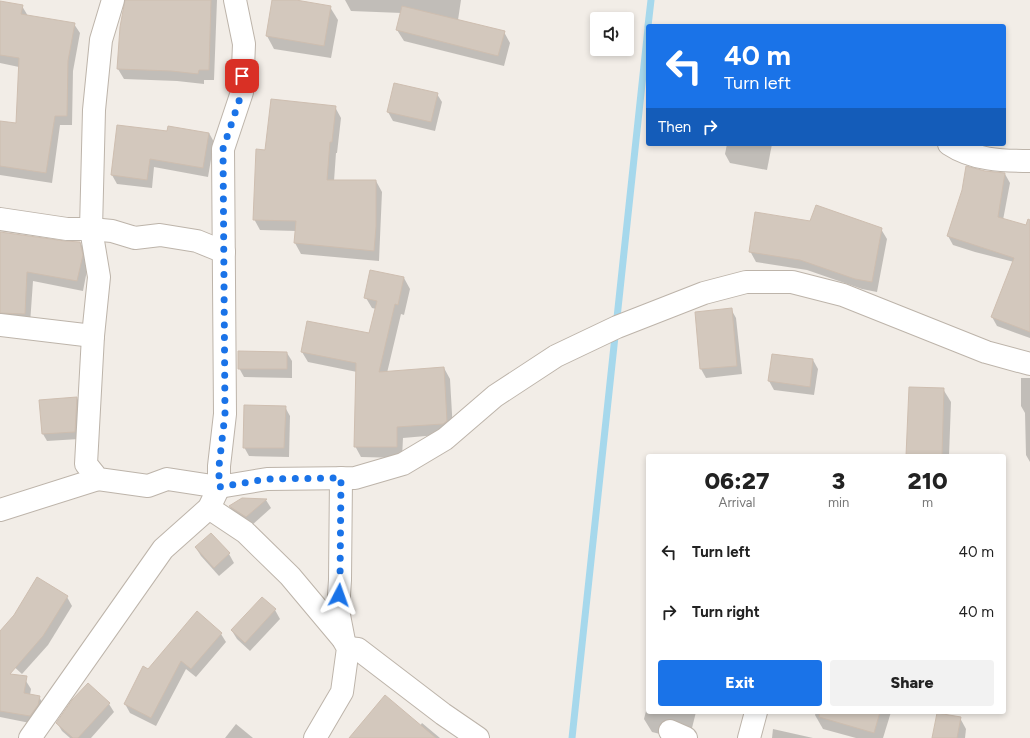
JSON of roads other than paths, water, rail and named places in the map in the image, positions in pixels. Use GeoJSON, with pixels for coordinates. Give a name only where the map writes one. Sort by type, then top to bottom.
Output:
{"type":"FeatureCollection","features":[{"type":"Feature","properties":{"kind":"street"},"geometry":{"type":"LineString","coordinates":[[98,479],[86,464],[93,336],[98,277],[91,229],[94,110],[101,40],[113,0]]}},
{"type":"Feature","properties":{"kind":"street"},"geometry":{"type":"LineString","coordinates":[[30,738],[163,549],[209,508],[219,487],[219,466],[225,414],[223,149],[242,92],[244,44],[235,0]]}},
{"type":"Feature","properties":{"kind":"street"},"geometry":{"type":"LineString","coordinates":[[952,146],[960,152],[998,161],[1030,161]]}},
{"type":"Feature","properties":{"kind":"street"},"geometry":{"type":"LineString","coordinates":[[0,219],[67,229],[112,231],[135,238],[160,235],[175,237],[197,241],[224,252]]}},
{"type":"Feature","properties":{"kind":"street"},"geometry":{"type":"LineString","coordinates":[[0,510],[98,479],[148,486],[167,479],[219,487],[267,479],[355,478],[403,464],[445,439],[495,396],[556,356],[617,327],[704,293],[746,282],[792,282],[843,295],[986,352],[1030,364]]}},
{"type":"Feature","properties":{"kind":"street"},"geometry":{"type":"LineString","coordinates":[[0,325],[93,336]]}},
{"type":"Feature","properties":{"kind":"street"},"geometry":{"type":"LineString","coordinates":[[316,738],[342,692],[346,644],[338,610],[340,580],[341,478]]}},
{"type":"Feature","properties":{"kind":"street"},"geometry":{"type":"LineString","coordinates":[[209,508],[245,532],[290,576],[346,644],[358,649],[443,714],[478,738]]}},
{"type":"Feature","properties":{"kind":"street"},"geometry":{"type":"LineString","coordinates":[[749,738],[755,714]]}},
{"type":"Feature","properties":{"kind":"waterway"},"geometry":{"type":"LineString","coordinates":[[648,24],[651,0]]}},
{"type":"Feature","properties":{"kind":"waterway"},"geometry":{"type":"LineString","coordinates":[[572,738],[646,47]]}}]}
